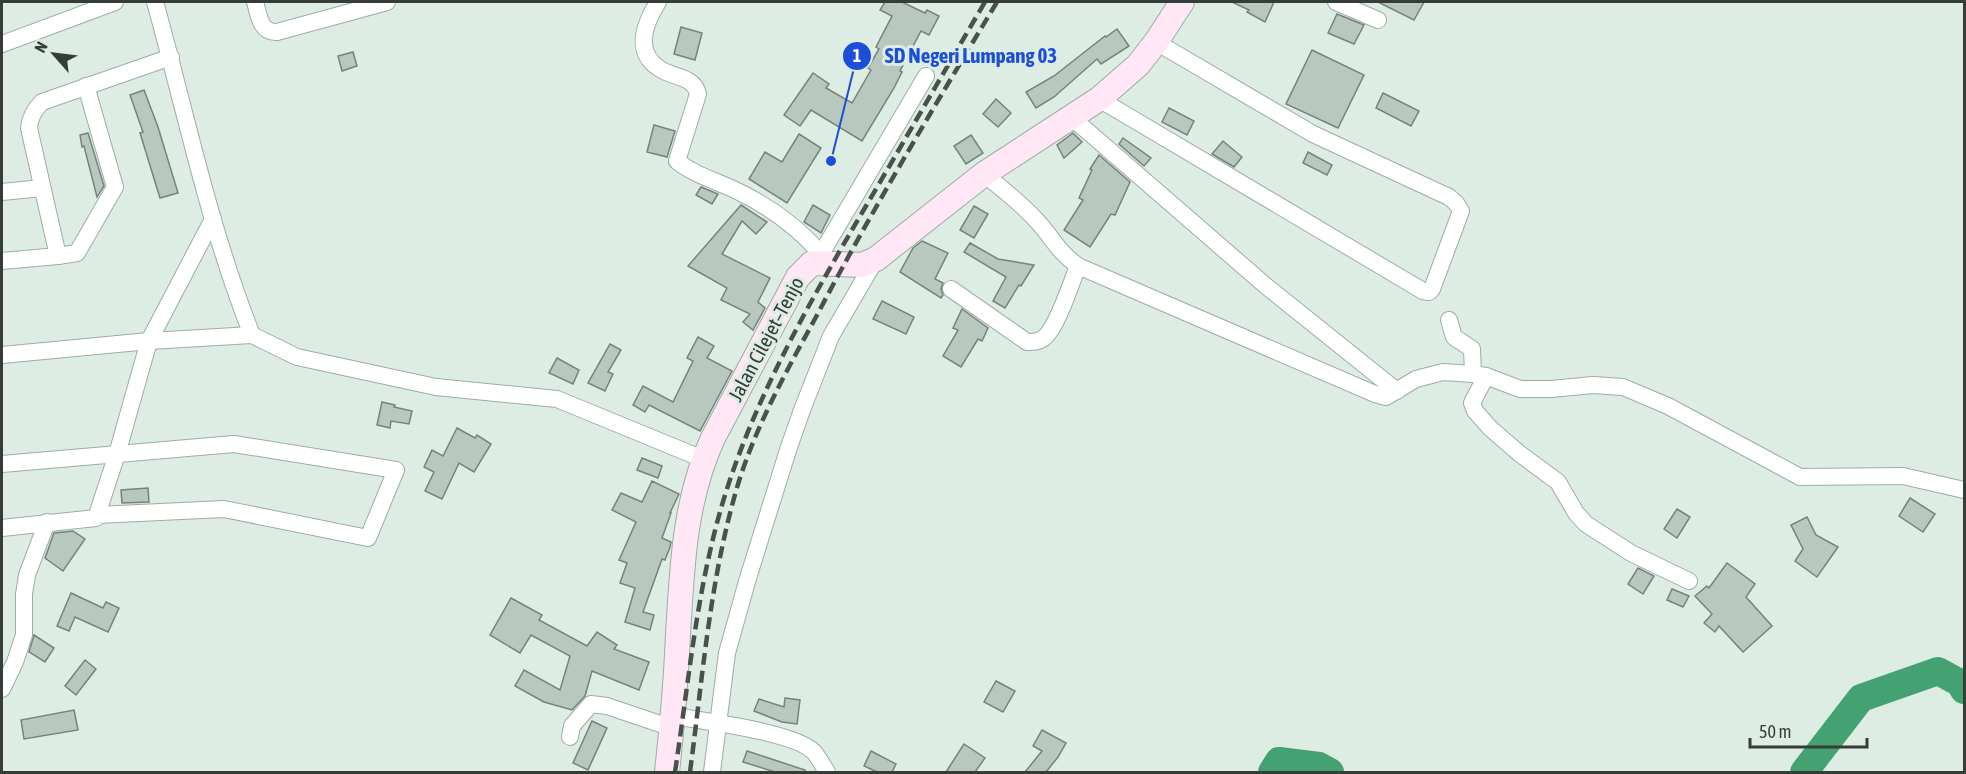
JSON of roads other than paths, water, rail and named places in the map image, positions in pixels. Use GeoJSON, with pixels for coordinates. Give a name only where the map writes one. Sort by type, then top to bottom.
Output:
{"type":"FeatureCollection","features":[{"type":"Feature","properties":{"kind":"main road","name":"Jalan Cilejet–Tenjo"},"geometry":{"type":"LineString","coordinates":[[667,772],[673,722],[686,534],[691,505],[704,459],[798,277],[816,258],[862,265],[876,259],[984,174],[1099,99],[1138,65],[1182,2]]}},
{"type":"Feature","properties":{"kind":"street"},"geometry":{"type":"LineString","coordinates":[[2,44],[116,2]]}},
{"type":"Feature","properties":{"kind":"street"},"geometry":{"type":"LineString","coordinates":[[155,2],[213,219],[252,335]]}},
{"type":"Feature","properties":{"kind":"street"},"geometry":{"type":"LineString","coordinates":[[255,2],[263,28],[270,33],[387,2]]}},
{"type":"Feature","properties":{"kind":"street"},"geometry":{"type":"LineString","coordinates":[[658,2],[648,18],[643,36],[648,57],[660,69],[691,82],[698,94],[677,161],[687,169],[734,189],[765,206],[795,228],[816,258],[926,76]]}},
{"type":"Feature","properties":{"kind":"street"},"geometry":{"type":"LineString","coordinates":[[1335,2],[1378,20]]}},
{"type":"Feature","properties":{"kind":"street"},"geometry":{"type":"LineString","coordinates":[[1099,99],[1423,291],[1429,292],[1432,289],[1461,211],[1456,202],[1312,134],[1156,42]]}},
{"type":"Feature","properties":{"kind":"street"},"geometry":{"type":"LineString","coordinates":[[58,255],[28,128],[34,110],[42,102],[171,57]]}},
{"type":"Feature","properties":{"kind":"street"},"geometry":{"type":"LineString","coordinates":[[2,261],[77,253],[115,187],[86,86]]}},
{"type":"Feature","properties":{"kind":"street"},"geometry":{"type":"LineString","coordinates":[[1070,116],[1266,286],[1397,391]]}},
{"type":"Feature","properties":{"kind":"street"},"geometry":{"type":"LineString","coordinates":[[984,174],[1026,208],[1064,256],[1078,266],[1376,394],[1386,397],[1416,379],[1443,372],[1480,375],[1520,389],[1593,385],[1623,387],[1668,406],[1800,477],[1903,476],[1965,490]]}},
{"type":"Feature","properties":{"kind":"street"},"geometry":{"type":"LineString","coordinates":[[2,192],[42,188]]}},
{"type":"Feature","properties":{"kind":"street"},"geometry":{"type":"LineString","coordinates":[[2,528],[96,518],[149,341],[213,219]]}},
{"type":"Feature","properties":{"kind":"street"},"geometry":{"type":"LineString","coordinates":[[712,772],[730,642],[748,578],[802,410],[831,336],[876,259]]}},
{"type":"Feature","properties":{"kind":"street"},"geometry":{"type":"LineString","coordinates":[[951,289],[1027,342],[1035,342],[1044,338],[1052,329],[1078,266]]}},
{"type":"Feature","properties":{"kind":"street"},"geometry":{"type":"LineString","coordinates":[[1449,320],[1454,337],[1472,350],[1480,375],[1472,403],[1475,411],[1490,428],[1558,482],[1580,518],[1631,553],[1689,581]]}},
{"type":"Feature","properties":{"kind":"street"},"geometry":{"type":"LineString","coordinates":[[2,355],[149,341],[252,335],[297,357],[424,385],[557,399],[704,459]]}},
{"type":"Feature","properties":{"kind":"street"},"geometry":{"type":"LineString","coordinates":[[2,464],[234,444],[396,470],[368,538],[224,509],[97,515]]}},
{"type":"Feature","properties":{"kind":"street"},"geometry":{"type":"LineString","coordinates":[[2,689],[15,662],[24,634],[24,594],[27,575],[47,522]]}},
{"type":"Feature","properties":{"kind":"street"},"geometry":{"type":"LineString","coordinates":[[570,737],[572,726],[591,704],[606,706],[673,722],[718,723],[745,728],[805,746],[814,752],[827,772]]}},
{"type":"Feature","properties":{"kind":"waterway"},"geometry":{"type":"LineString","coordinates":[[1804,772],[1861,698],[1938,671],[1960,683],[1964,690]]}},
{"type":"Feature","properties":{"kind":"waterway"},"geometry":{"type":"LineString","coordinates":[[1272,772],[1279,761],[1319,766],[1330,772]]}},
{"type":"Feature","properties":{"kind":"railway"},"geometry":{"type":"LineString","coordinates":[[675,772],[707,563],[715,529],[738,457],[787,347],[985,2]]}},
{"type":"Feature","properties":{"kind":"railway"},"geometry":{"type":"LineString","coordinates":[[690,772],[714,589],[729,517],[746,460],[784,377],[859,237],[997,2]]}},
{"type":"Feature","properties":{"kind":"place","name":"SD Negeri Lumpang 03"},"geometry":{"type":"Point","coordinates":[831,161]}}]}
